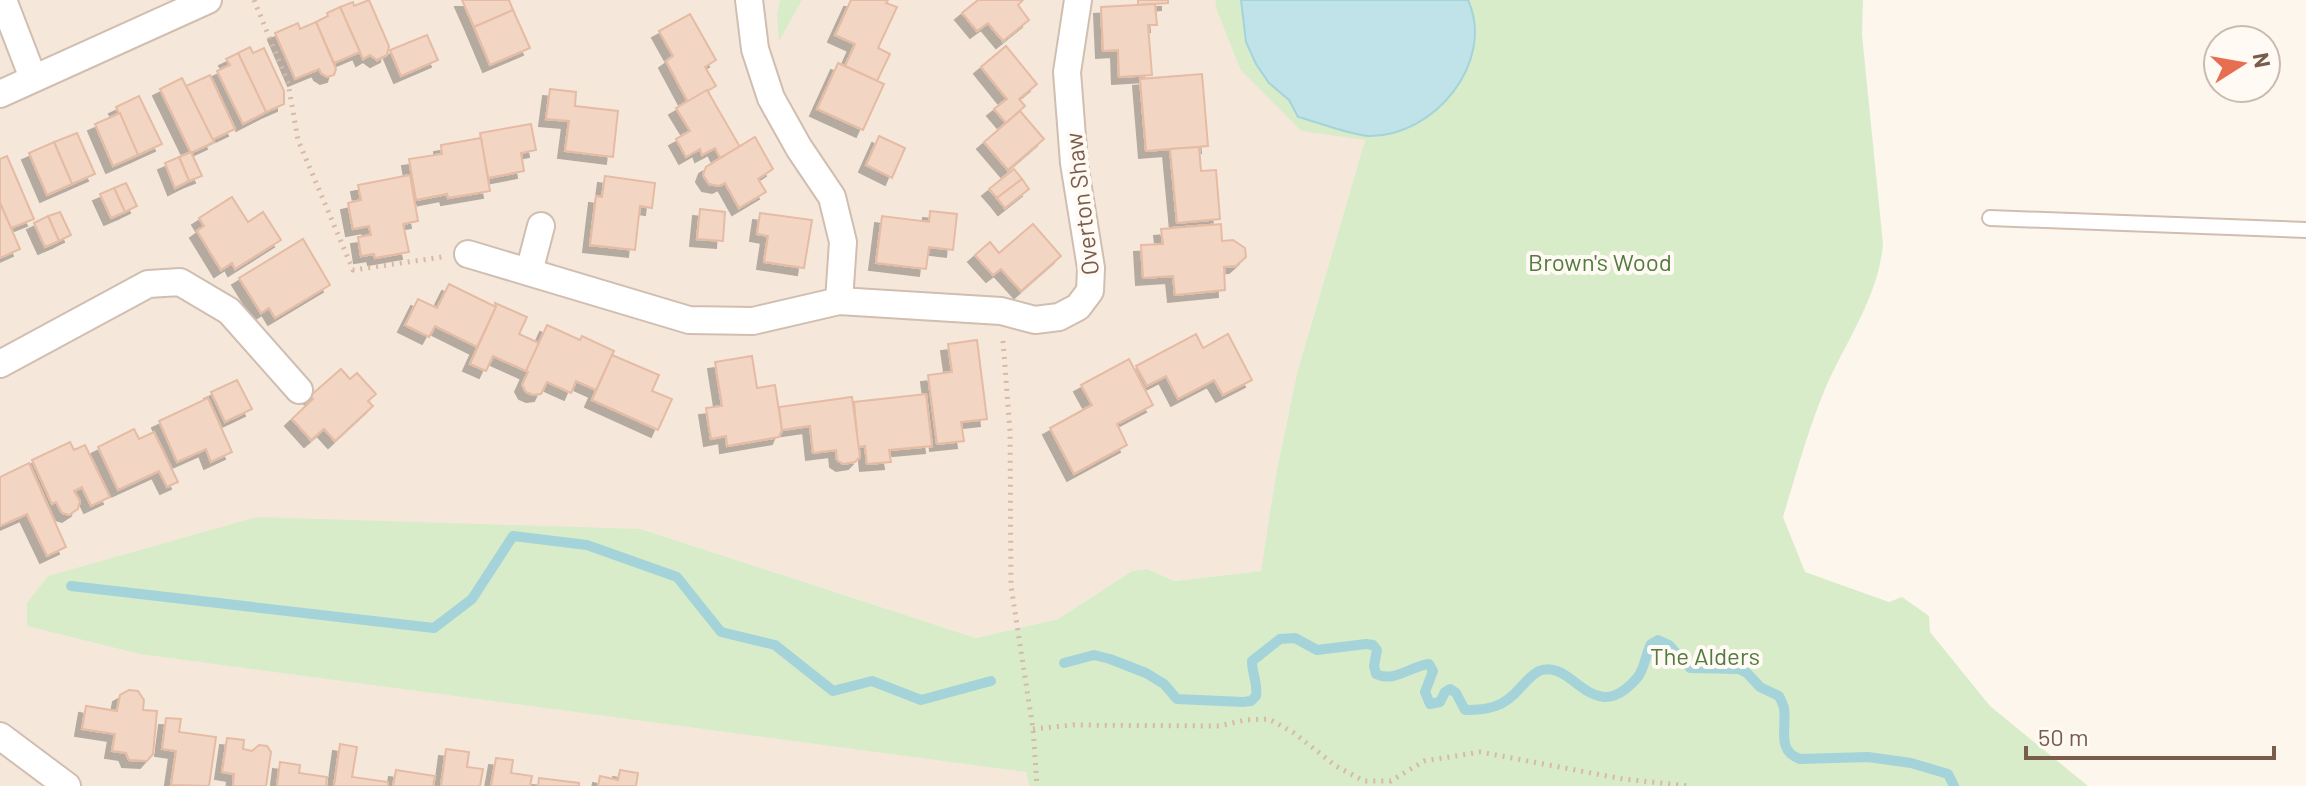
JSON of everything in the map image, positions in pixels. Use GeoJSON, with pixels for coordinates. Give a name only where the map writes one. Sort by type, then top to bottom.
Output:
{"type":"FeatureCollection","features":[{"type":"Feature","properties":{"kind":"street"},"geometry":{"type":"LineString","coordinates":[[3,0],[33,78]]}},
{"type":"Feature","properties":{"kind":"street"},"geometry":{"type":"LineString","coordinates":[[0,94],[208,0]]}},
{"type":"Feature","properties":{"kind":"street"},"geometry":{"type":"LineString","coordinates":[[749,0],[755,49],[771,98],[832,197],[843,242],[839,301]]}},
{"type":"Feature","properties":{"kind":"street","name":"Overton Shaw"},"geometry":{"type":"LineString","coordinates":[[468,254],[689,320],[753,321],[839,301],[1001,311],[1035,320],[1059,317],[1078,307],[1090,291],[1091,268],[1074,163],[1067,72],[1078,0]]}},
{"type":"Feature","properties":{"kind":"street"},"geometry":{"type":"LineString","coordinates":[[529,272],[541,226]]}},
{"type":"Feature","properties":{"kind":"street"},"geometry":{"type":"LineString","coordinates":[[0,364],[148,284],[180,282],[229,311],[299,390]]}},
{"type":"Feature","properties":{"kind":"street"},"geometry":{"type":"LineString","coordinates":[[0,736],[67,786]]}},
{"type":"Feature","properties":{"kind":"lane"},"geometry":{"type":"LineString","coordinates":[[1990,218],[2306,230]]}},
{"type":"Feature","properties":{"kind":"path"},"geometry":{"type":"LineString","coordinates":[[254,0],[288,83],[298,140],[353,270],[468,254]]}},
{"type":"Feature","properties":{"kind":"path"},"geometry":{"type":"LineString","coordinates":[[1001,311],[1010,431],[1011,586],[1033,729],[1037,786]]}},
{"type":"Feature","properties":{"kind":"path"},"geometry":{"type":"LineString","coordinates":[[1033,729],[1073,725],[1219,726],[1269,719],[1294,733],[1336,766],[1364,781],[1391,781],[1424,761],[1480,752],[1623,779],[1690,786]]}},
{"type":"Feature","properties":{"kind":"shaded area"},"geometry":{"type":"Polygon","coordinates":[[[0,0],[1216,0],[1215,6],[1240,69],[1365,140],[1297,373],[1276,474],[1262,571],[1175,581],[1147,569],[1132,571],[1058,619],[976,638],[641,529],[1026,773],[1029,786],[0,786],[0,0]]]}},
{"type":"Feature","properties":{"kind":"green space"},"geometry":{"type":"Polygon","coordinates":[[[780,0],[802,0],[779,41],[777,15],[780,0]]]}},
{"type":"Feature","properties":{"kind":"green space"},"geometry":{"type":"Polygon","coordinates":[[[1216,0],[1863,0],[1862,35],[1883,244],[1880,265],[1866,304],[1821,399],[1783,517],[1805,572],[1889,602],[1902,597],[1929,616],[1930,632],[1990,706],[2088,786],[1029,786],[1026,772],[140,654],[27,626],[27,603],[48,576],[257,517],[641,529],[976,638],[1058,619],[1132,571],[1147,569],[1175,581],[1261,571],[1276,474],[1297,373],[1365,140],[1301,131],[1240,69],[1215,6],[1216,0]]]}},
{"type":"Feature","properties":{"kind":"water"},"geometry":{"type":"Polygon","coordinates":[[[1241,0],[1468,0],[1474,24],[1473,48],[1466,71],[1453,92],[1436,110],[1416,124],[1393,133],[1361,135],[1298,117],[1289,100],[1269,83],[1256,64],[1246,42],[1241,0]]]}},
{"type":"Feature","properties":{"kind":"building"},"geometry":{"type":"Polygon","coordinates":[[[369,0],[389,46],[387,55],[377,60],[370,55],[363,59],[340,7],[369,0]]]}},
{"type":"Feature","properties":{"kind":"building"},"geometry":{"type":"Polygon","coordinates":[[[462,0],[509,0],[513,10],[474,27],[462,0]]]}},
{"type":"Feature","properties":{"kind":"building"},"geometry":{"type":"Polygon","coordinates":[[[851,0],[888,0],[886,3],[897,7],[878,48],[890,54],[877,81],[845,66],[855,44],[835,35],[851,0]]]}},
{"type":"Feature","properties":{"kind":"building"},"geometry":{"type":"Polygon","coordinates":[[[978,0],[1023,0],[1018,5],[1029,20],[1003,41],[988,23],[977,31],[962,13],[978,0]]]}},
{"type":"Feature","properties":{"kind":"building"},"geometry":{"type":"Polygon","coordinates":[[[1138,0],[1168,0],[1168,3],[1138,5],[1138,0]]]}},
{"type":"Feature","properties":{"kind":"building"},"geometry":{"type":"Polygon","coordinates":[[[1155,4],[1157,25],[1148,25],[1152,75],[1119,77],[1118,50],[1103,51],[1101,7],[1155,4]]]}},
{"type":"Feature","properties":{"kind":"building"},"geometry":{"type":"Polygon","coordinates":[[[340,7],[360,52],[334,63],[316,22],[340,7]]]}},
{"type":"Feature","properties":{"kind":"building"},"geometry":{"type":"Polygon","coordinates":[[[513,10],[530,48],[490,65],[474,27],[513,10]]]}},
{"type":"Feature","properties":{"kind":"building"},"geometry":{"type":"Polygon","coordinates":[[[690,14],[716,60],[705,67],[716,86],[688,102],[666,61],[673,56],[659,31],[690,14]]]}},
{"type":"Feature","properties":{"kind":"building"},"geometry":{"type":"Polygon","coordinates":[[[316,22],[336,69],[334,75],[327,77],[319,69],[295,79],[275,33],[298,23],[300,29],[316,22]]]}},
{"type":"Feature","properties":{"kind":"building"},"geometry":{"type":"Polygon","coordinates":[[[427,35],[438,60],[401,76],[390,50],[427,35]]]}},
{"type":"Feature","properties":{"kind":"building"},"geometry":{"type":"Polygon","coordinates":[[[1006,46],[1037,84],[1019,99],[1025,106],[1006,123],[994,109],[1007,99],[981,67],[1006,46]]]}},
{"type":"Feature","properties":{"kind":"building"},"geometry":{"type":"Polygon","coordinates":[[[250,47],[253,53],[264,48],[284,91],[284,104],[266,112],[238,53],[250,47]]]}},
{"type":"Feature","properties":{"kind":"building"},"geometry":{"type":"Polygon","coordinates":[[[238,53],[266,112],[243,124],[217,71],[230,65],[226,59],[238,53]]]}},
{"type":"Feature","properties":{"kind":"building"},"geometry":{"type":"Polygon","coordinates":[[[838,63],[884,84],[863,130],[817,109],[838,63]]]}},
{"type":"Feature","properties":{"kind":"building"},"geometry":{"type":"Polygon","coordinates":[[[1202,74],[1208,146],[1146,151],[1140,79],[1202,74]]]}},
{"type":"Feature","properties":{"kind":"building"},"geometry":{"type":"Polygon","coordinates":[[[210,75],[235,129],[212,140],[186,86],[210,75]]]}},
{"type":"Feature","properties":{"kind":"building"},"geometry":{"type":"Polygon","coordinates":[[[182,78],[214,142],[191,153],[160,89],[182,78]]]}},
{"type":"Feature","properties":{"kind":"building"},"geometry":{"type":"Polygon","coordinates":[[[550,89],[576,92],[575,106],[618,111],[613,157],[565,151],[569,121],[546,119],[550,89]]]}},
{"type":"Feature","properties":{"kind":"building"},"geometry":{"type":"Polygon","coordinates":[[[707,90],[740,147],[720,158],[715,148],[702,155],[700,149],[686,157],[676,139],[690,131],[676,108],[707,90]]]}},
{"type":"Feature","properties":{"kind":"building"},"geometry":{"type":"Polygon","coordinates":[[[139,96],[162,144],[138,155],[116,107],[139,96]]]}},
{"type":"Feature","properties":{"kind":"building"},"geometry":{"type":"Polygon","coordinates":[[[1020,111],[1044,139],[1008,170],[984,142],[1020,111]]]}},
{"type":"Feature","properties":{"kind":"building"},"geometry":{"type":"Polygon","coordinates":[[[120,113],[138,155],[113,166],[95,124],[120,113]]]}},
{"type":"Feature","properties":{"kind":"building"},"geometry":{"type":"Polygon","coordinates":[[[531,124],[536,150],[521,153],[524,171],[488,178],[480,133],[531,124]]]}},
{"type":"Feature","properties":{"kind":"building"},"geometry":{"type":"Polygon","coordinates":[[[77,133],[95,174],[72,184],[54,142],[77,133]]]}},
{"type":"Feature","properties":{"kind":"building"},"geometry":{"type":"Polygon","coordinates":[[[879,136],[905,148],[892,178],[866,165],[879,136]]]}},
{"type":"Feature","properties":{"kind":"building"},"geometry":{"type":"Polygon","coordinates":[[[755,137],[773,169],[758,179],[766,192],[739,208],[725,183],[719,186],[709,184],[703,175],[706,167],[755,137]]]}},
{"type":"Feature","properties":{"kind":"building"},"geometry":{"type":"Polygon","coordinates":[[[481,138],[490,191],[416,200],[409,159],[442,154],[441,145],[481,138]]]}},
{"type":"Feature","properties":{"kind":"building"},"geometry":{"type":"Polygon","coordinates":[[[54,142],[72,184],[47,195],[29,153],[54,142]]]}},
{"type":"Feature","properties":{"kind":"building"},"geometry":{"type":"Polygon","coordinates":[[[1199,147],[1201,171],[1216,170],[1220,219],[1177,223],[1170,149],[1199,147]]]}},
{"type":"Feature","properties":{"kind":"building"},"geometry":{"type":"Polygon","coordinates":[[[191,152],[202,176],[189,181],[179,157],[191,152]]]}},
{"type":"Feature","properties":{"kind":"building"},"geometry":{"type":"Polygon","coordinates":[[[7,156],[34,219],[11,228],[0,203],[0,159],[7,156]]]}},
{"type":"Feature","properties":{"kind":"building"},"geometry":{"type":"Polygon","coordinates":[[[179,157],[189,181],[175,188],[165,163],[179,157]]]}},
{"type":"Feature","properties":{"kind":"building"},"geometry":{"type":"Polygon","coordinates":[[[1014,169],[1022,179],[997,198],[989,189],[1014,169]]]}},
{"type":"Feature","properties":{"kind":"building"},"geometry":{"type":"Polygon","coordinates":[[[410,175],[418,221],[403,224],[409,252],[375,258],[374,254],[361,256],[358,237],[371,235],[369,226],[353,229],[348,203],[361,200],[358,185],[410,175]]]}},
{"type":"Feature","properties":{"kind":"building"},"geometry":{"type":"Polygon","coordinates":[[[605,176],[655,183],[652,208],[640,206],[635,250],[590,245],[596,196],[602,197],[605,176]]]}},
{"type":"Feature","properties":{"kind":"building"},"geometry":{"type":"Polygon","coordinates":[[[1022,179],[1029,189],[1005,208],[997,198],[1022,179]]]}},
{"type":"Feature","properties":{"kind":"building"},"geometry":{"type":"Polygon","coordinates":[[[126,183],[137,206],[125,212],[114,188],[126,183]]]}},
{"type":"Feature","properties":{"kind":"building"},"geometry":{"type":"Polygon","coordinates":[[[114,188],[125,212],[111,218],[100,194],[114,188]]]}},
{"type":"Feature","properties":{"kind":"building"},"geometry":{"type":"Polygon","coordinates":[[[232,197],[248,222],[263,212],[281,240],[235,269],[232,263],[221,270],[197,231],[204,226],[199,218],[232,197]]]}},
{"type":"Feature","properties":{"kind":"building"},"geometry":{"type":"Polygon","coordinates":[[[0,203],[20,249],[0,258],[0,203]]]}},
{"type":"Feature","properties":{"kind":"building"},"geometry":{"type":"Polygon","coordinates":[[[700,209],[725,212],[723,241],[697,239],[700,209]]]}},
{"type":"Feature","properties":{"kind":"building"},"geometry":{"type":"Polygon","coordinates":[[[930,211],[957,214],[953,250],[929,247],[926,269],[876,263],[882,216],[929,222],[930,211]]]}},
{"type":"Feature","properties":{"kind":"building"},"geometry":{"type":"Polygon","coordinates":[[[60,212],[71,235],[59,241],[48,216],[60,212]]]}},
{"type":"Feature","properties":{"kind":"building"},"geometry":{"type":"Polygon","coordinates":[[[760,213],[812,220],[804,268],[764,262],[768,236],[757,234],[760,213]]]}},
{"type":"Feature","properties":{"kind":"building"},"geometry":{"type":"Polygon","coordinates":[[[48,216],[59,241],[45,247],[34,223],[48,216]]]}},
{"type":"Feature","properties":{"kind":"building"},"geometry":{"type":"Polygon","coordinates":[[[1033,224],[1061,256],[1021,291],[1001,269],[993,275],[975,255],[990,242],[999,253],[1033,224]]]}},
{"type":"Feature","properties":{"kind":"building"},"geometry":{"type":"Polygon","coordinates":[[[1221,224],[1222,241],[1233,240],[1245,248],[1246,257],[1236,266],[1224,267],[1225,290],[1175,295],[1173,276],[1143,278],[1141,245],[1163,244],[1161,229],[1221,224]]]}},
{"type":"Feature","properties":{"kind":"building"},"geometry":{"type":"Polygon","coordinates":[[[303,239],[330,285],[275,318],[269,308],[261,313],[239,278],[303,239]]]}},
{"type":"Feature","properties":{"kind":"building"},"geometry":{"type":"Polygon","coordinates":[[[449,284],[496,307],[477,347],[435,326],[429,337],[405,325],[418,299],[437,308],[449,284]]]}},
{"type":"Feature","properties":{"kind":"building"},"geometry":{"type":"Polygon","coordinates":[[[495,303],[527,317],[519,334],[539,343],[526,371],[493,356],[486,371],[470,364],[496,307],[495,303]]]}},
{"type":"Feature","properties":{"kind":"building"},"geometry":{"type":"Polygon","coordinates":[[[547,325],[580,340],[582,336],[614,351],[596,390],[576,381],[571,393],[547,382],[541,394],[526,392],[522,385],[526,371],[547,325]]]}},
{"type":"Feature","properties":{"kind":"building"},"geometry":{"type":"Polygon","coordinates":[[[1196,334],[1203,348],[1228,334],[1252,380],[1223,395],[1214,380],[1178,399],[1166,376],[1147,386],[1136,366],[1196,334]]]}},
{"type":"Feature","properties":{"kind":"building"},"geometry":{"type":"Polygon","coordinates":[[[977,340],[987,419],[961,422],[964,441],[937,444],[928,375],[952,372],[948,344],[977,340]]]}},
{"type":"Feature","properties":{"kind":"building"},"geometry":{"type":"Polygon","coordinates":[[[612,355],[659,375],[652,391],[672,399],[658,430],[592,400],[612,355]]]}},
{"type":"Feature","properties":{"kind":"building"},"geometry":{"type":"Polygon","coordinates":[[[752,356],[757,388],[775,385],[782,430],[779,437],[727,446],[726,436],[711,439],[706,408],[722,406],[715,362],[752,356]]]}},
{"type":"Feature","properties":{"kind":"building"},"geometry":{"type":"Polygon","coordinates":[[[1129,359],[1153,405],[1117,424],[1127,445],[1074,474],[1050,428],[1092,405],[1081,385],[1129,359]]]}},
{"type":"Feature","properties":{"kind":"building"},"geometry":{"type":"Polygon","coordinates":[[[341,369],[350,379],[357,373],[376,394],[368,401],[373,406],[335,441],[324,429],[311,440],[292,419],[313,399],[310,396],[341,369]]]}},
{"type":"Feature","properties":{"kind":"building"},"geometry":{"type":"Polygon","coordinates":[[[237,380],[252,409],[225,422],[211,392],[237,380]]]}},
{"type":"Feature","properties":{"kind":"building"},"geometry":{"type":"Polygon","coordinates":[[[926,394],[932,446],[889,450],[891,462],[867,464],[865,446],[858,447],[854,402],[926,394]]]}},
{"type":"Feature","properties":{"kind":"building"},"geometry":{"type":"Polygon","coordinates":[[[852,397],[860,457],[855,462],[843,464],[837,460],[836,450],[813,453],[810,426],[782,430],[779,407],[852,397]]]}},
{"type":"Feature","properties":{"kind":"building"},"geometry":{"type":"Polygon","coordinates":[[[208,398],[232,452],[211,462],[206,449],[177,462],[159,421],[208,398]]]}},
{"type":"Feature","properties":{"kind":"building"},"geometry":{"type":"Polygon","coordinates":[[[134,429],[139,439],[154,432],[178,482],[167,487],[159,471],[118,490],[98,447],[134,429]]]}},
{"type":"Feature","properties":{"kind":"building"},"geometry":{"type":"Polygon","coordinates":[[[70,442],[74,450],[85,445],[110,497],[91,506],[82,487],[74,491],[80,501],[78,509],[69,515],[62,513],[56,502],[52,504],[32,460],[70,442]]]}},
{"type":"Feature","properties":{"kind":"building"},"geometry":{"type":"Polygon","coordinates":[[[29,463],[66,547],[47,556],[27,514],[0,526],[0,477],[29,463]]]}},
{"type":"Feature","properties":{"kind":"building"},"geometry":{"type":"Polygon","coordinates":[[[129,690],[138,691],[144,700],[143,710],[157,711],[153,754],[147,761],[129,760],[126,753],[112,751],[115,734],[82,729],[86,706],[117,711],[120,695],[129,690]]]}},
{"type":"Feature","properties":{"kind":"building"},"geometry":{"type":"Polygon","coordinates":[[[166,718],[181,719],[179,732],[216,737],[209,786],[171,785],[176,751],[162,749],[166,718]]]}},
{"type":"Feature","properties":{"kind":"building"},"geometry":{"type":"Polygon","coordinates":[[[227,738],[244,740],[243,749],[252,751],[259,745],[267,746],[271,752],[266,786],[233,786],[234,774],[222,772],[227,738]]]}},
{"type":"Feature","properties":{"kind":"building"},"geometry":{"type":"Polygon","coordinates":[[[340,744],[357,747],[352,777],[388,782],[388,786],[334,786],[340,744]]]}},
{"type":"Feature","properties":{"kind":"building"},"geometry":{"type":"Polygon","coordinates":[[[446,749],[469,752],[467,767],[483,769],[480,786],[441,786],[446,749]]]}},
{"type":"Feature","properties":{"kind":"building"},"geometry":{"type":"Polygon","coordinates":[[[496,758],[513,760],[511,773],[532,776],[530,786],[491,786],[496,758]]]}},
{"type":"Feature","properties":{"kind":"building"},"geometry":{"type":"Polygon","coordinates":[[[280,762],[300,765],[299,773],[327,777],[326,786],[277,786],[280,762]]]}},
{"type":"Feature","properties":{"kind":"building"},"geometry":{"type":"Polygon","coordinates":[[[396,770],[435,776],[433,786],[393,786],[396,770]]]}},
{"type":"Feature","properties":{"kind":"building"},"geometry":{"type":"Polygon","coordinates":[[[620,770],[638,773],[636,786],[598,786],[600,776],[618,780],[620,770]]]}},
{"type":"Feature","properties":{"kind":"building"},"geometry":{"type":"Polygon","coordinates":[[[539,778],[579,783],[579,786],[538,786],[539,778]]]}},
{"type":"Feature","properties":{"kind":"waterway"},"geometry":{"type":"LineString","coordinates":[[71,586],[434,628],[472,599],[513,536],[587,545],[677,577],[721,632],[775,645],[833,691],[872,681],[921,700],[991,681]]}},
{"type":"Feature","properties":{"kind":"waterway"},"geometry":{"type":"LineString","coordinates":[[1064,663],[1094,655],[1146,673],[1164,684],[1177,699],[1243,702],[1251,701],[1256,696],[1252,661],[1280,639],[1295,638],[1317,650],[1366,644],[1373,645],[1377,650],[1376,674],[1389,677],[1429,664],[1433,671],[1425,692],[1430,704],[1440,702],[1450,689],[1456,693],[1465,710],[1474,710],[1502,703],[1536,673],[1551,669],[1595,695],[1607,697],[1621,692],[1640,674],[1651,644],[1658,640],[1669,645],[1690,668],[1739,669],[1760,687],[1779,696],[1784,708],[1785,745],[1800,759],[1868,757],[1911,763],[1948,774],[1954,786]]}},
{"type":"Feature","properties":{"kind":"park label","name":"Brown's Wood"},"geometry":{"type":"Point","coordinates":[1600,261]}},
{"type":"Feature","properties":{"kind":"park label","name":"The Alders"},"geometry":{"type":"Point","coordinates":[1705,655]}}]}
